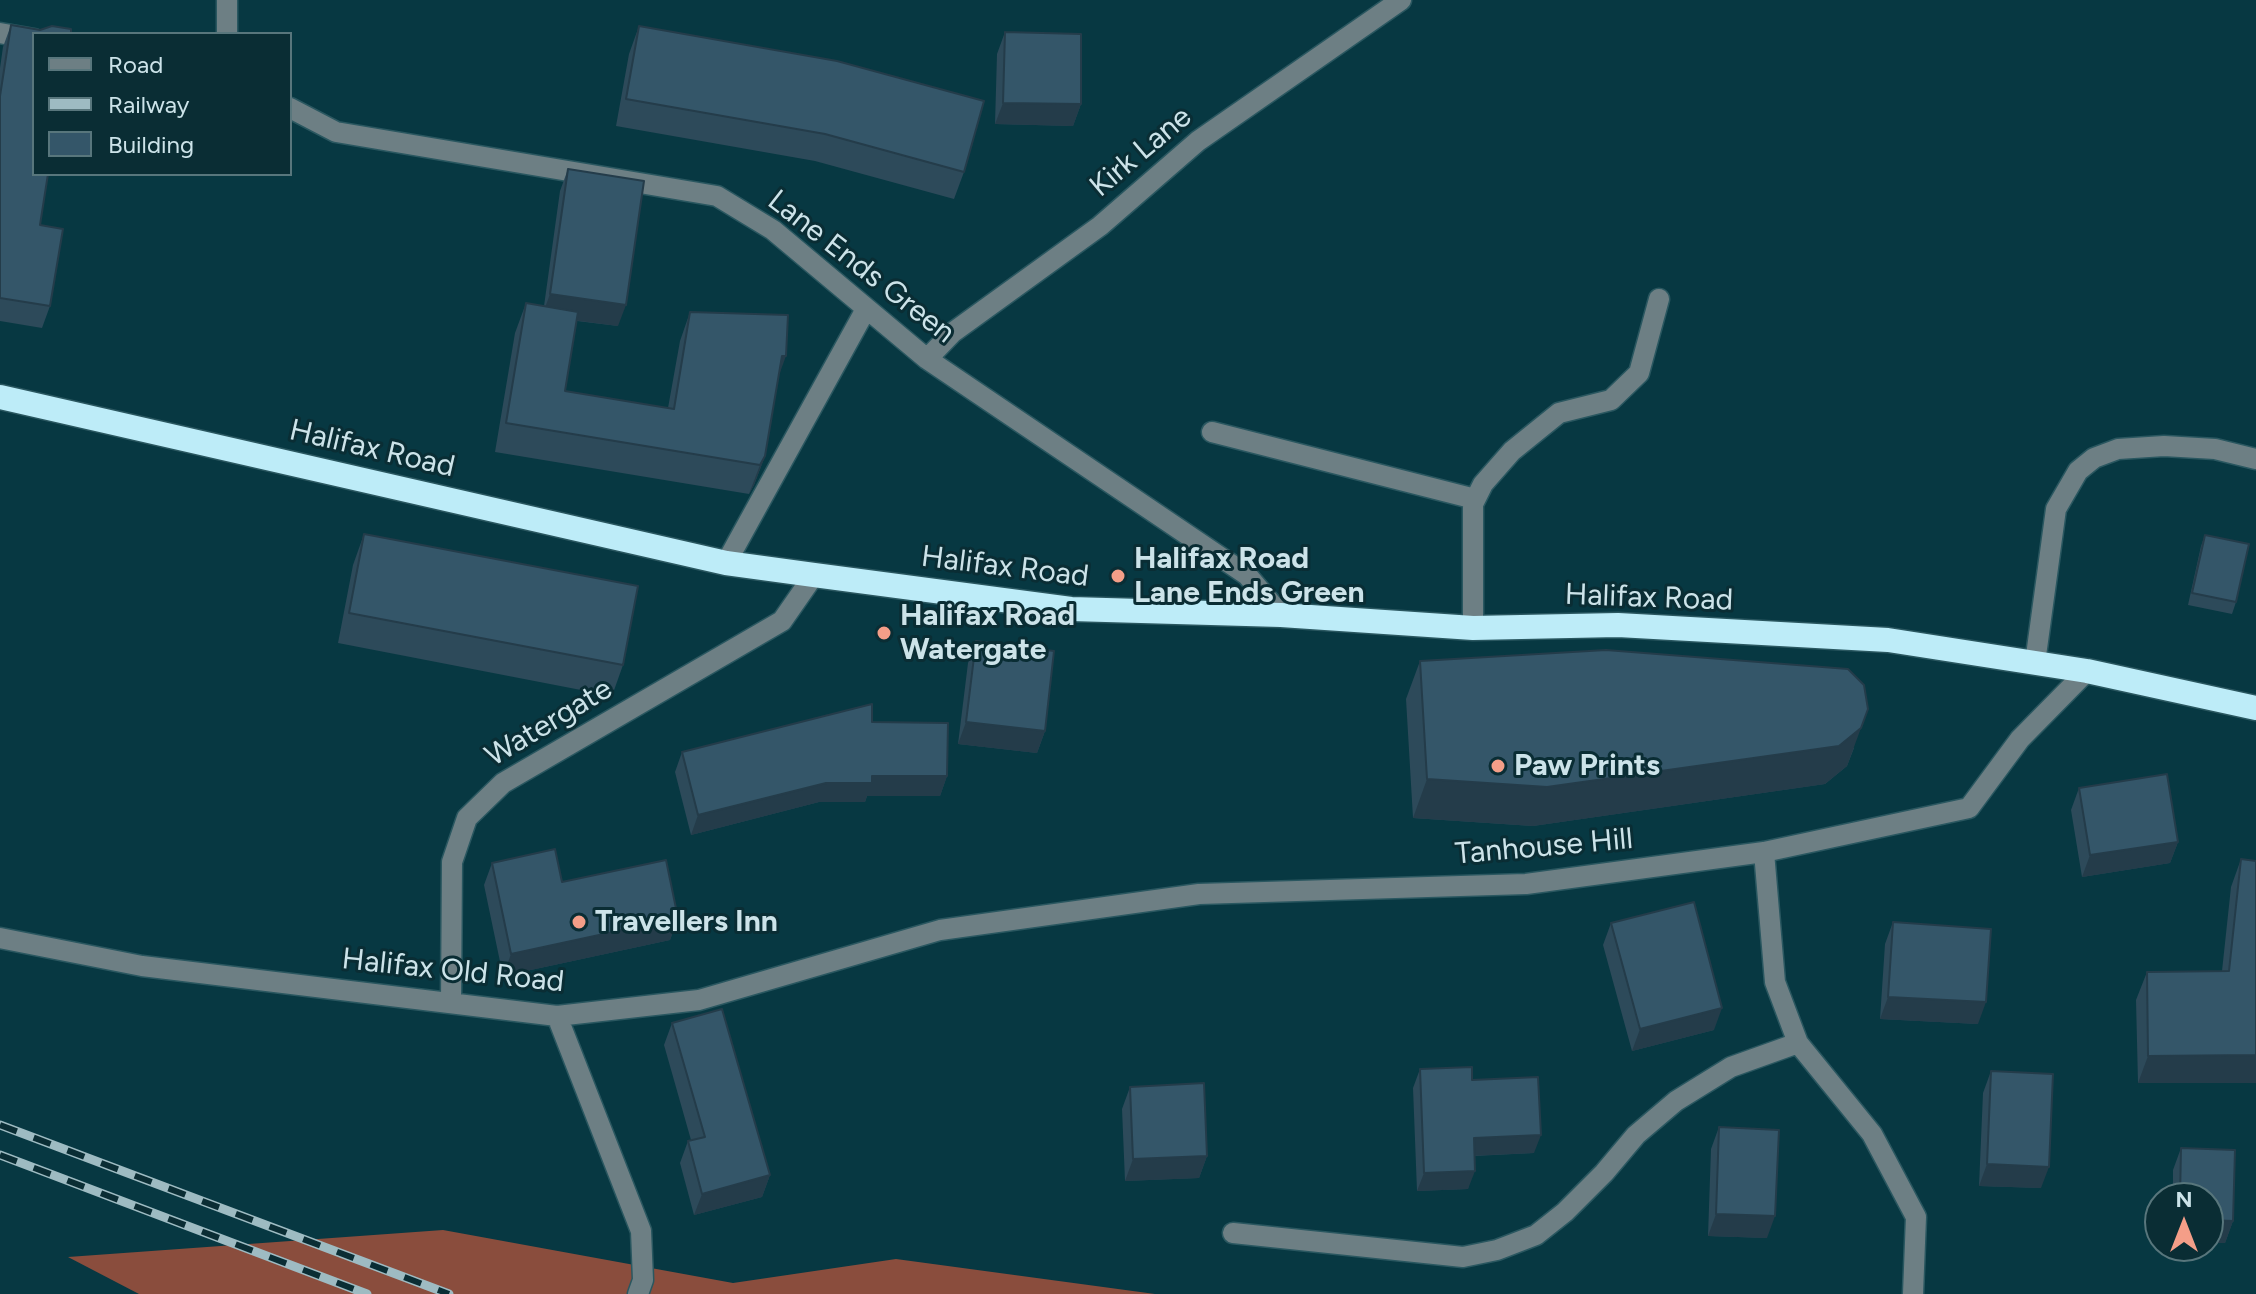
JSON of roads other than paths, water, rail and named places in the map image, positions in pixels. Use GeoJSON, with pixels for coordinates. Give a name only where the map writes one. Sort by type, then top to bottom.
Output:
{"type":"FeatureCollection","features":[{"type":"Feature","properties":{"kind":"highway","name":"Halifax Road"},"geometry":{"type":"LineString","coordinates":[[0,397],[726,563],[1071,609],[1281,615],[1473,628],[1618,625],[1888,640],[2087,671],[2256,708]]}},
{"type":"Feature","properties":{"kind":"street"},"geometry":{"type":"LineString","coordinates":[[227,0],[227,32]]}},
{"type":"Feature","properties":{"kind":"street","name":"Kirk Lane"},"geometry":{"type":"LineString","coordinates":[[927,359],[952,333],[1100,226],[1198,141],[1401,0]]}},
{"type":"Feature","properties":{"kind":"street"},"geometry":{"type":"LineString","coordinates":[[0,33],[32,39]]}},
{"type":"Feature","properties":{"kind":"street","name":"Lane Ends Green"},"geometry":{"type":"LineString","coordinates":[[292,109],[336,132],[717,196],[773,230],[927,359],[1247,575],[1281,615]]}},
{"type":"Feature","properties":{"kind":"street"},"geometry":{"type":"LineString","coordinates":[[1473,628],[1473,504],[1483,484],[1512,451],[1559,413],[1611,400],[1639,373],[1659,299]]}},
{"type":"Feature","properties":{"kind":"street"},"geometry":{"type":"LineString","coordinates":[[726,563],[866,309]]}},
{"type":"Feature","properties":{"kind":"street"},"geometry":{"type":"LineString","coordinates":[[1212,432],[1475,499]]}},
{"type":"Feature","properties":{"kind":"street"},"geometry":{"type":"LineString","coordinates":[[2035,663],[2056,509],[2078,471],[2094,458],[2118,449],[2164,446],[2215,449],[2256,459]]}},
{"type":"Feature","properties":{"kind":"street","name":"Watergate"},"geometry":{"type":"LineString","coordinates":[[451,1003],[452,862],[467,818],[503,783],[782,621],[814,575]]}},
{"type":"Feature","properties":{"kind":"street","name":"Tanhouse Hill"},"geometry":{"type":"LineString","coordinates":[[940,930],[1199,894],[1526,884],[1764,852],[1969,808],[2020,739],[2087,671]]}},
{"type":"Feature","properties":{"kind":"street"},"geometry":{"type":"LineString","coordinates":[[1764,852],[1775,982],[1798,1043],[1872,1134],[1916,1217],[1913,1294]]}},
{"type":"Feature","properties":{"kind":"street","name":"Halifax Old Road"},"geometry":{"type":"LineString","coordinates":[[0,938],[142,966],[557,1016],[699,1000],[940,930]]}},
{"type":"Feature","properties":{"kind":"street"},"geometry":{"type":"LineString","coordinates":[[557,1016],[641,1231],[643,1280],[638,1294]]}},
{"type":"Feature","properties":{"kind":"street"},"geometry":{"type":"LineString","coordinates":[[1233,1233],[1463,1257],[1497,1250],[1536,1235],[1565,1212],[1636,1135],[1676,1101],[1731,1067],[1798,1043]]}},
{"type":"Feature","properties":{"kind":"railway"},"geometry":{"type":"LineString","coordinates":[[0,1125],[449,1294]]}},
{"type":"Feature","properties":{"kind":"railway"},"geometry":{"type":"LineString","coordinates":[[0,1155],[367,1294]]}},
{"type":"Feature","properties":{"kind":"place","name":"Halifax Road Lane Ends Green"},"geometry":{"type":"Point","coordinates":[1118,576]}},
{"type":"Feature","properties":{"kind":"place","name":"Halifax Road Watergate"},"geometry":{"type":"Point","coordinates":[884,633]}},
{"type":"Feature","properties":{"kind":"place","name":"Paw Prints"},"geometry":{"type":"Point","coordinates":[1498,766]}},
{"type":"Feature","properties":{"kind":"place","name":"Travellers Inn"},"geometry":{"type":"Point","coordinates":[579,922]}}]}
